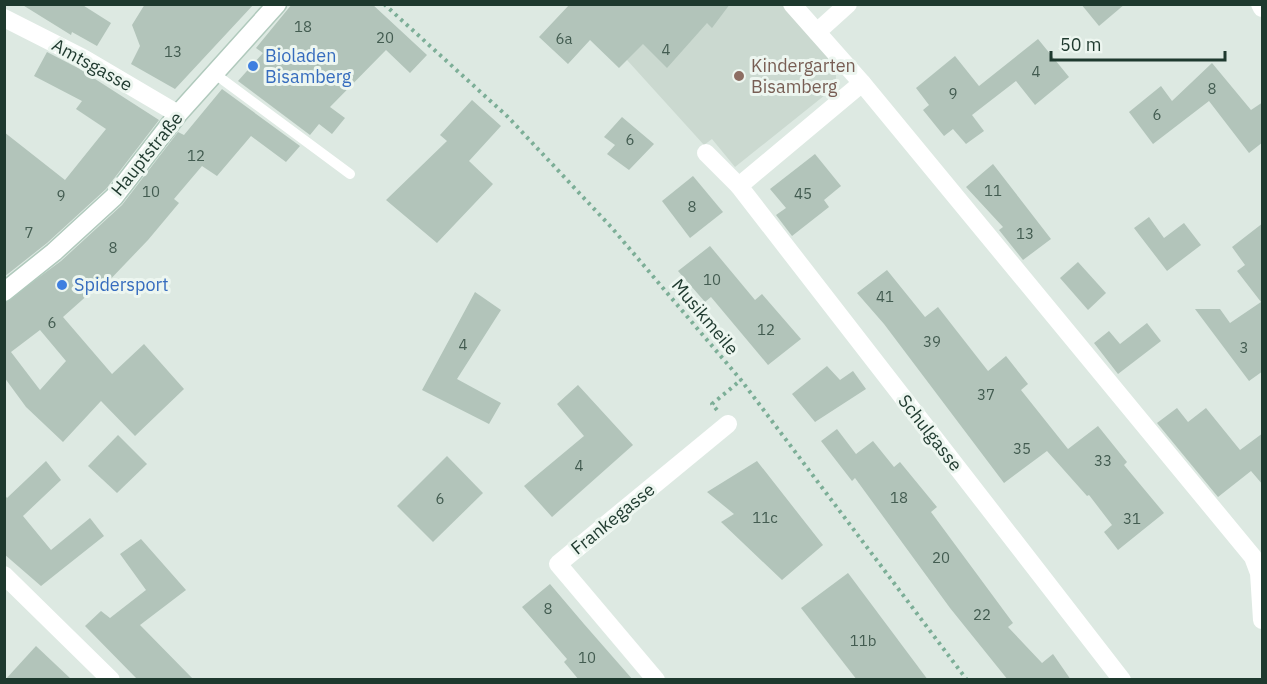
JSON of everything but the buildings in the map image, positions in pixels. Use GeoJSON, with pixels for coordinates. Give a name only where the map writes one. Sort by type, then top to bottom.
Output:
{"type":"FeatureCollection","features":[{"type":"Feature","properties":{"kind":"street","name":"Hauptstraße"},"geometry":{"type":"LineString","coordinates":[[4,292],[54,252],[114,196],[178,114],[277,4]]}},
{"type":"Feature","properties":{"kind":"street"},"geometry":{"type":"LineString","coordinates":[[792,4],[862,83],[1258,551],[1263,620]]}},
{"type":"Feature","properties":{"kind":"street"},"geometry":{"type":"LineString","coordinates":[[817,32],[848,4]]}},
{"type":"Feature","properties":{"kind":"street"},"geometry":{"type":"LineString","coordinates":[[1260,4],[1263,8]]}},
{"type":"Feature","properties":{"kind":"street","name":"Amtsgasse"},"geometry":{"type":"LineString","coordinates":[[4,18],[83,58],[178,114]]}},
{"type":"Feature","properties":{"kind":"street"},"geometry":{"type":"LineString","coordinates":[[739,186],[862,83]]}},
{"type":"Feature","properties":{"kind":"street","name":"Schulgasse"},"geometry":{"type":"LineString","coordinates":[[706,153],[739,186],[1122,680]]}},
{"type":"Feature","properties":{"kind":"street","name":"Frankegasse"},"geometry":{"type":"LineString","coordinates":[[656,680],[558,564],[728,424]]}},
{"type":"Feature","properties":{"kind":"street"},"geometry":{"type":"LineString","coordinates":[[4,575],[111,680]]}},
{"type":"Feature","properties":{"kind":"lane"},"geometry":{"type":"LineString","coordinates":[[215,74],[350,174]]}},
{"type":"Feature","properties":{"kind":"path","name":"Musikmeile"},"geometry":{"type":"LineString","coordinates":[[384,4],[508,117],[612,228],[741,380],[968,680]]}},
{"type":"Feature","properties":{"kind":"path"},"geometry":{"type":"LineString","coordinates":[[728,424],[712,404],[741,380]]}},
{"type":"Feature","properties":{"kind":"shaded area","name":"Kindergarten Bisamberg"},"geometry":{"type":"Polygon","coordinates":[[[569,5],[783,5],[837,66],[835,87],[735,167],[712,139],[704,145],[627,60],[569,5]]]}},
{"type":"Feature","properties":{"kind":"place","name":"Bioladen Bisamberg"},"geometry":{"type":"Point","coordinates":[253,66]}},
{"type":"Feature","properties":{"kind":"place","name":"Kindergarten Bisamberg"},"geometry":{"type":"Point","coordinates":[739,76]}},
{"type":"Feature","properties":{"kind":"place","name":"Spidersport"},"geometry":{"type":"Point","coordinates":[62,285]}}]}
